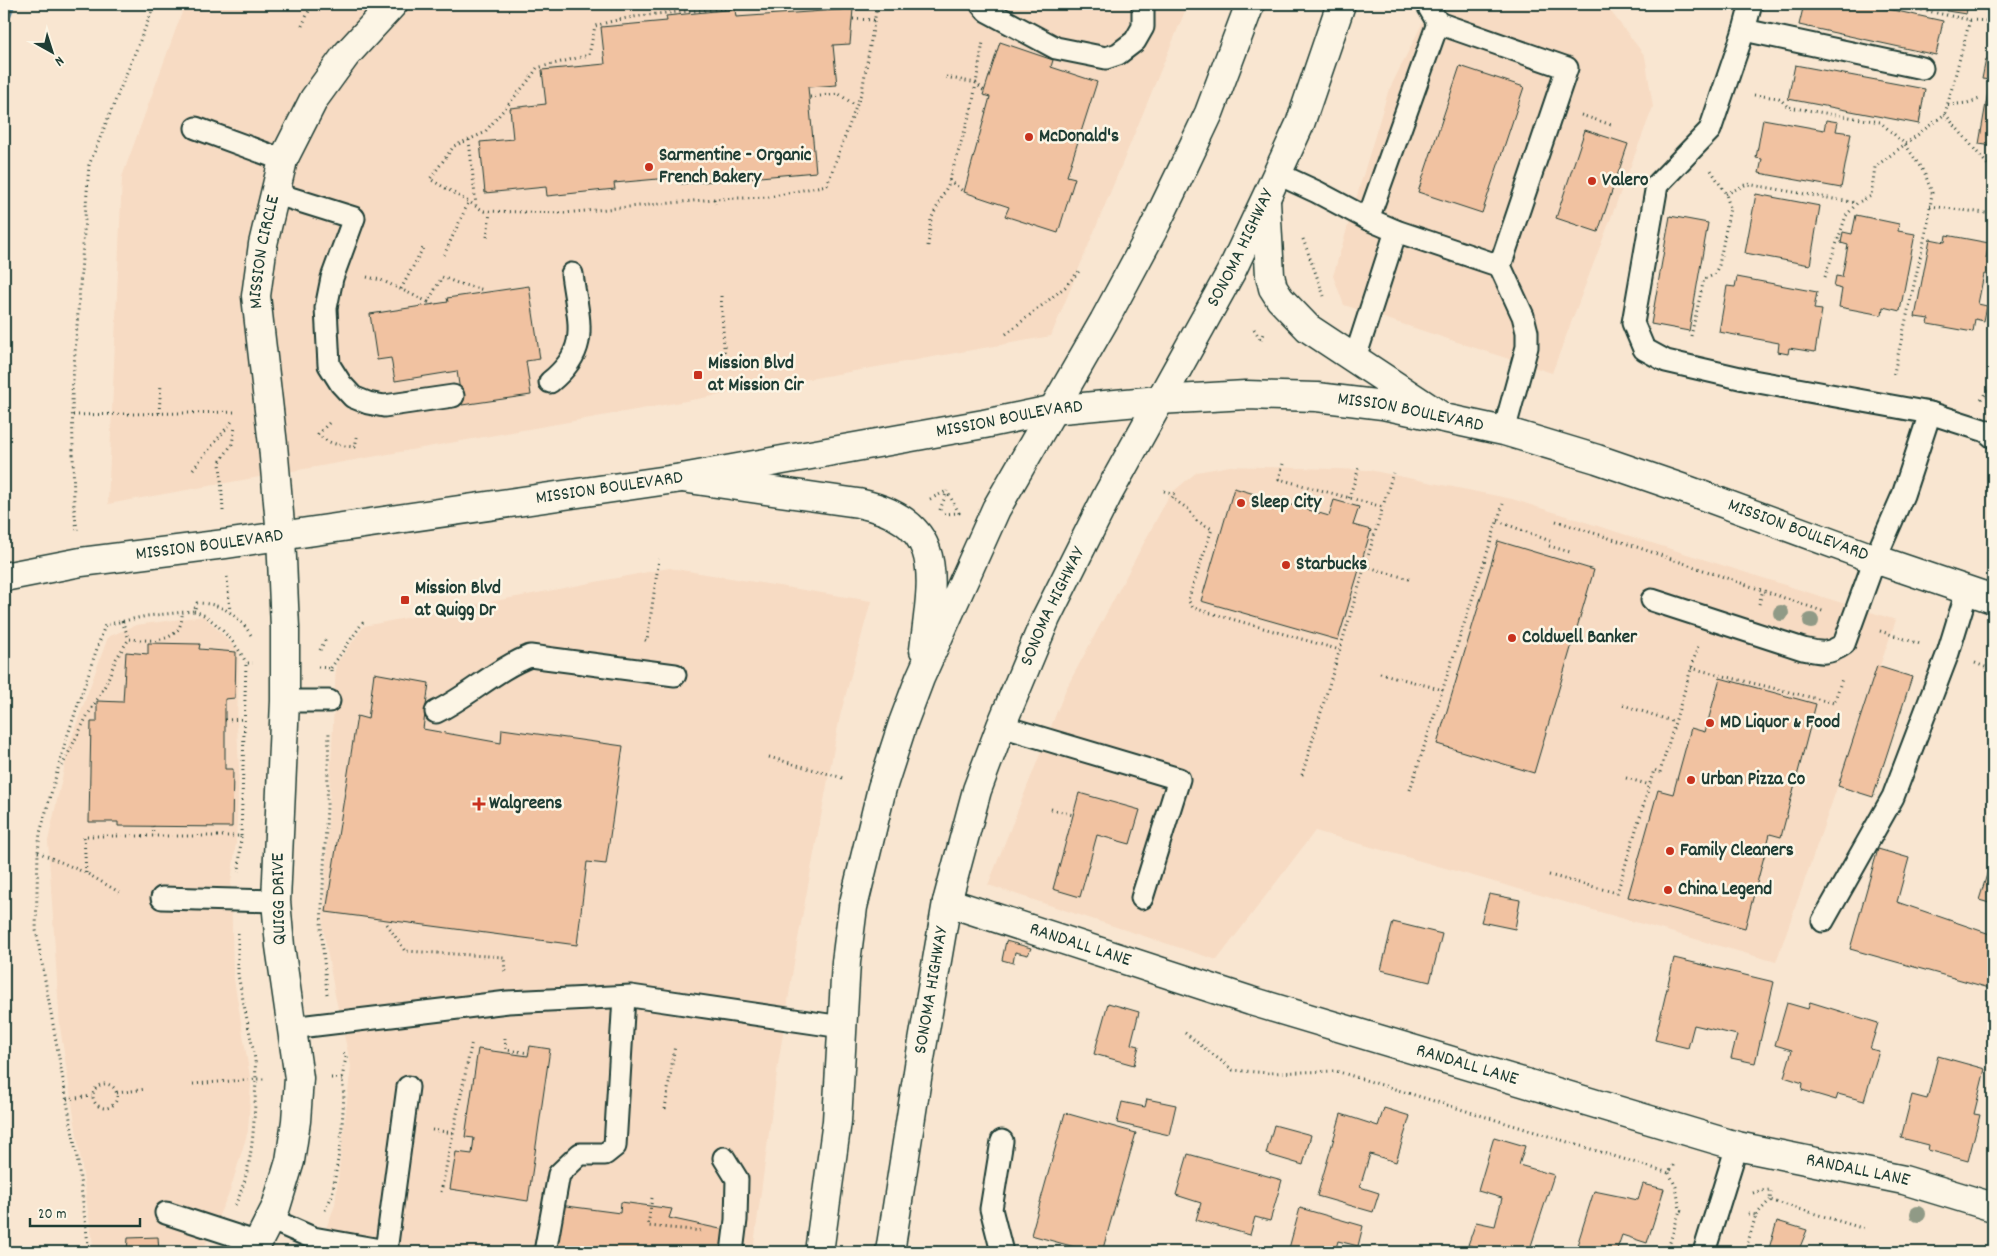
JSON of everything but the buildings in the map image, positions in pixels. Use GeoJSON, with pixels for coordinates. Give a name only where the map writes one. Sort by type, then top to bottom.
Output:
{"type":"FeatureCollection","features":[{"type":"Feature","properties":{"kind":"main road","name":"MISSION CIRCLE"},"geometry":{"type":"LineString","coordinates":[[281,536],[274,445],[256,296],[263,244],[283,160],[314,100],[346,55],[393,4]]}},
{"type":"Feature","properties":{"kind":"main road"},"geometry":{"type":"LineString","coordinates":[[819,1252],[837,1120],[846,962],[853,907],[882,788],[920,678],[996,509],[1051,410],[1104,321],[1165,206],[1209,113],[1250,4]]}},
{"type":"Feature","properties":{"kind":"main road","name":"SONOMA HIGHWAY"},"geometry":{"type":"LineString","coordinates":[[890,1252],[946,902],[975,796],[1001,726],[1046,618],[1108,494],[1231,272],[1266,198],[1300,124],[1342,4]]}},
{"type":"Feature","properties":{"kind":"main road"},"geometry":{"type":"LineString","coordinates":[[1266,198],[1270,276],[1273,288],[1280,299],[1308,328],[1444,418]]}},
{"type":"Feature","properties":{"kind":"main road","name":"MISSION BOULEVARD"},"geometry":{"type":"LineString","coordinates":[[4,577],[69,564],[225,544],[682,478],[984,424],[1051,410],[1159,400],[1246,396],[1317,397],[1383,405],[1504,431],[1690,491],[1875,560],[1993,599]]}},
{"type":"Feature","properties":{"kind":"main road"},"geometry":{"type":"LineString","coordinates":[[682,478],[866,505],[888,512],[907,523],[924,544],[931,568],[932,584],[920,678]]}},
{"type":"Feature","properties":{"kind":"main road","name":"QUIGG DRIVE"},"geometry":{"type":"LineString","coordinates":[[256,1248],[270,1219],[290,1161],[296,1121],[299,1078],[280,946],[276,901],[285,701],[285,628],[281,536]]}},
{"type":"Feature","properties":{"kind":"main road","name":"RANDALL LANE"},"geometry":{"type":"LineString","coordinates":[[946,902],[1251,1001],[1737,1146],[1904,1180],[1993,1207]]}},
{"type":"Feature","properties":{"kind":"lane"},"geometry":{"type":"LineString","coordinates":[[981,4],[987,11],[1056,48],[1106,58],[1118,54],[1135,41],[1143,27],[1143,4]]}},
{"type":"Feature","properties":{"kind":"lane"},"geometry":{"type":"LineString","coordinates":[[1427,4],[1438,23],[1567,68],[1500,266],[1523,316],[1527,332],[1527,347],[1504,431]]}},
{"type":"Feature","properties":{"kind":"lane"},"geometry":{"type":"LineString","coordinates":[[1751,4],[1710,130],[1657,185],[1632,323],[1644,349],[1666,361],[1743,379],[1930,413],[1986,431],[1993,437]]}},
{"type":"Feature","properties":{"kind":"lane"},"geometry":{"type":"LineString","coordinates":[[1368,219],[1438,23]]}},
{"type":"Feature","properties":{"kind":"lane"},"geometry":{"type":"LineString","coordinates":[[1744,30],[1922,68]]}},
{"type":"Feature","properties":{"kind":"lane"},"geometry":{"type":"LineString","coordinates":[[196,128],[283,160]]}},
{"type":"Feature","properties":{"kind":"lane"},"geometry":{"type":"LineString","coordinates":[[1276,173],[1396,231],[1500,266]]}},
{"type":"Feature","properties":{"kind":"lane"},"geometry":{"type":"LineString","coordinates":[[274,193],[354,218],[332,278],[326,308],[329,365],[341,384],[354,397],[368,404],[384,406],[452,396]]}},
{"type":"Feature","properties":{"kind":"lane"},"geometry":{"type":"LineString","coordinates":[[1355,358],[1396,231]]}},
{"type":"Feature","properties":{"kind":"lane"},"geometry":{"type":"LineString","coordinates":[[550,382],[564,371],[576,353],[580,338],[572,274]]}},
{"type":"Feature","properties":{"kind":"lane"},"geometry":{"type":"LineString","coordinates":[[1652,600],[1818,652],[1832,652],[1844,644],[1875,560],[1903,495],[1930,413]]}},
{"type":"Feature","properties":{"kind":"lane"},"geometry":{"type":"LineString","coordinates":[[1823,921],[1893,797],[1948,653],[1967,591]]}},
{"type":"Feature","properties":{"kind":"lane"},"geometry":{"type":"LineString","coordinates":[[436,712],[455,702],[512,663],[530,656],[675,674]]}},
{"type":"Feature","properties":{"kind":"lane"},"geometry":{"type":"LineString","coordinates":[[285,701],[329,701]]}},
{"type":"Feature","properties":{"kind":"lane"},"geometry":{"type":"LineString","coordinates":[[1001,726],[1179,779],[1142,898]]}},
{"type":"Feature","properties":{"kind":"lane"},"geometry":{"type":"LineString","coordinates":[[162,898],[276,901]]}},
{"type":"Feature","properties":{"kind":"lane"},"geometry":{"type":"LineString","coordinates":[[545,1252],[559,1174],[580,1154],[605,1154],[614,1146],[624,996]]}},
{"type":"Feature","properties":{"kind":"lane"},"geometry":{"type":"LineString","coordinates":[[291,1028],[508,1002],[624,996],[842,1027]]}},
{"type":"Feature","properties":{"kind":"lane"},"geometry":{"type":"LineString","coordinates":[[270,1219],[313,1238],[386,1251],[408,1087]]}},
{"type":"Feature","properties":{"kind":"lane"},"geometry":{"type":"LineString","coordinates":[[1002,1141],[991,1209],[1002,1252]]}},
{"type":"Feature","properties":{"kind":"lane"},"geometry":{"type":"LineString","coordinates":[[1704,1252],[1737,1146]]}},
{"type":"Feature","properties":{"kind":"lane"},"geometry":{"type":"LineString","coordinates":[[724,1158],[737,1179],[736,1220],[732,1252]]}},
{"type":"Feature","properties":{"kind":"lane"},"geometry":{"type":"LineString","coordinates":[[166,1212],[222,1231],[256,1248]]}},
{"type":"Feature","properties":{"kind":"path"},"geometry":{"type":"LineString","coordinates":[[69,564],[74,508],[73,383],[89,164],[155,4]]}},
{"type":"Feature","properties":{"kind":"path"},"geometry":{"type":"LineString","coordinates":[[302,26],[312,4]]}},
{"type":"Feature","properties":{"kind":"path"},"geometry":{"type":"LineString","coordinates":[[840,10],[841,4],[785,5],[670,13],[610,21],[596,26],[590,55],[537,68],[484,133],[454,146],[430,179],[484,211],[564,213],[714,199],[769,196],[827,184],[862,91],[877,6],[864,4]]}},
{"type":"Feature","properties":{"kind":"path"},"geometry":{"type":"LineString","coordinates":[[1894,4],[1970,20],[1993,21]]}},
{"type":"Feature","properties":{"kind":"path"},"geometry":{"type":"LineString","coordinates":[[853,18],[875,20]]}},
{"type":"Feature","properties":{"kind":"path"},"geometry":{"type":"LineString","coordinates":[[1825,278],[1846,216],[1857,204],[1871,196],[1875,166],[1946,114],[1970,20]]}},
{"type":"Feature","properties":{"kind":"path"},"geometry":{"type":"LineString","coordinates":[[928,246],[931,219],[949,180],[972,107],[984,34]]}},
{"type":"Feature","properties":{"kind":"path"},"geometry":{"type":"LineString","coordinates":[[946,77],[976,83],[984,91]]}},
{"type":"Feature","properties":{"kind":"path"},"geometry":{"type":"LineString","coordinates":[[1723,91],[1779,98],[1788,107],[1880,122],[1905,144],[1925,174],[1932,193],[1928,223],[1891,383]]}},
{"type":"Feature","properties":{"kind":"path"},"geometry":{"type":"LineString","coordinates":[[810,97],[839,94],[856,106]]}},
{"type":"Feature","properties":{"kind":"path"},"geometry":{"type":"LineString","coordinates":[[1948,105],[1967,103],[1980,99]]}},
{"type":"Feature","properties":{"kind":"path"},"geometry":{"type":"LineString","coordinates":[[1946,114],[1993,171]]}},
{"type":"Feature","properties":{"kind":"path"},"geometry":{"type":"LineString","coordinates":[[469,140],[476,206]]}},
{"type":"Feature","properties":{"kind":"path"},"geometry":{"type":"LineString","coordinates":[[1689,345],[1704,279],[1714,274],[1719,265],[1730,208],[1726,194],[1711,171],[1691,150]]}},
{"type":"Feature","properties":{"kind":"path"},"geometry":{"type":"LineString","coordinates":[[949,180],[964,192]]}},
{"type":"Feature","properties":{"kind":"path"},"geometry":{"type":"LineString","coordinates":[[1726,194],[1747,184],[1857,204]]}},
{"type":"Feature","properties":{"kind":"path"},"geometry":{"type":"LineString","coordinates":[[714,199],[715,204]]}},
{"type":"Feature","properties":{"kind":"path"},"geometry":{"type":"LineString","coordinates":[[444,255],[469,201]]}},
{"type":"Feature","properties":{"kind":"path"},"geometry":{"type":"LineString","coordinates":[[1930,206],[1993,214]]}},
{"type":"Feature","properties":{"kind":"path"},"geometry":{"type":"LineString","coordinates":[[487,237],[490,212]]}},
{"type":"Feature","properties":{"kind":"path"},"geometry":{"type":"LineString","coordinates":[[1303,238],[1326,300]]}},
{"type":"Feature","properties":{"kind":"path"},"geometry":{"type":"LineString","coordinates":[[401,289],[423,248]]}},
{"type":"Feature","properties":{"kind":"path"},"geometry":{"type":"LineString","coordinates":[[1006,334],[1065,287],[1081,269]]}},
{"type":"Feature","properties":{"kind":"path"},"geometry":{"type":"LineString","coordinates":[[367,277],[381,280],[433,304]]}},
{"type":"Feature","properties":{"kind":"path"},"geometry":{"type":"LineString","coordinates":[[428,302],[442,277],[484,290]]}},
{"type":"Feature","properties":{"kind":"path"},"geometry":{"type":"LineString","coordinates":[[721,296],[725,363]]}},
{"type":"Feature","properties":{"kind":"path"},"geometry":{"type":"LineString","coordinates":[[1261,340],[1254,329],[1264,330]]}},
{"type":"Feature","properties":{"kind":"path"},"geometry":{"type":"LineString","coordinates":[[159,413],[161,384]]}},
{"type":"Feature","properties":{"kind":"path"},"geometry":{"type":"LineString","coordinates":[[1976,402],[1993,387]]}},
{"type":"Feature","properties":{"kind":"path"},"geometry":{"type":"LineString","coordinates":[[73,415],[234,412],[268,406]]}},
{"type":"Feature","properties":{"kind":"path"},"geometry":{"type":"LineString","coordinates":[[220,462],[232,444],[235,429],[234,412]]}},
{"type":"Feature","properties":{"kind":"path"},"geometry":{"type":"LineString","coordinates":[[193,469],[234,419]]}},
{"type":"Feature","properties":{"kind":"path"},"geometry":{"type":"LineString","coordinates":[[330,423],[318,434],[325,440],[335,444],[355,447],[357,437]]}},
{"type":"Feature","properties":{"kind":"path"},"geometry":{"type":"LineString","coordinates":[[1283,464],[1279,479],[1383,507]]}},
{"type":"Feature","properties":{"kind":"path"},"geometry":{"type":"LineString","coordinates":[[1349,498],[1359,468]]}},
{"type":"Feature","properties":{"kind":"path"},"geometry":{"type":"LineString","coordinates":[[1302,775],[1393,473]]}},
{"type":"Feature","properties":{"kind":"path"},"geometry":{"type":"LineString","coordinates":[[938,515],[947,491],[959,512]]}},
{"type":"Feature","properties":{"kind":"path"},"geometry":{"type":"LineString","coordinates":[[1164,491],[1175,494],[1172,498],[1188,509],[1197,521],[1212,529],[1188,600],[1193,608],[1340,650]]}},
{"type":"Feature","properties":{"kind":"path"},"geometry":{"type":"LineString","coordinates":[[1410,790],[1503,504]]}},
{"type":"Feature","properties":{"kind":"path"},"geometry":{"type":"LineString","coordinates":[[1498,521],[1550,541]]}},
{"type":"Feature","properties":{"kind":"path"},"geometry":{"type":"LineString","coordinates":[[1556,521],[1948,653],[1993,670]]}},
{"type":"Feature","properties":{"kind":"path"},"geometry":{"type":"LineString","coordinates":[[1549,546],[1570,552]]}},
{"type":"Feature","properties":{"kind":"path"},"geometry":{"type":"LineString","coordinates":[[638,639],[647,641],[659,559]]}},
{"type":"Feature","properties":{"kind":"path"},"geometry":{"type":"LineString","coordinates":[[1365,566],[1409,579]]}},
{"type":"Feature","properties":{"kind":"path"},"geometry":{"type":"LineString","coordinates":[[194,611],[197,603],[207,603],[230,612],[241,620],[253,641]]}},
{"type":"Feature","properties":{"kind":"path"},"geometry":{"type":"LineString","coordinates":[[89,1252],[78,1163],[36,930],[40,833],[66,740],[105,625],[147,616],[194,611],[204,613],[241,651],[246,663],[241,836],[237,900],[238,975],[255,1059],[256,1080],[253,1136],[248,1165],[240,1195],[222,1231]]}},
{"type":"Feature","properties":{"kind":"path"},"geometry":{"type":"LineString","coordinates":[[129,639],[146,641],[172,636],[180,628],[182,613]]}},
{"type":"Feature","properties":{"kind":"path"},"geometry":{"type":"LineString","coordinates":[[122,622],[129,639]]}},
{"type":"Feature","properties":{"kind":"path"},"geometry":{"type":"LineString","coordinates":[[327,994],[320,927],[327,807],[331,668],[363,622]]}},
{"type":"Feature","properties":{"kind":"path"},"geometry":{"type":"LineString","coordinates":[[327,637],[320,648],[317,667],[331,668]]}},
{"type":"Feature","properties":{"kind":"path"},"geometry":{"type":"LineString","coordinates":[[1549,875],[1617,893],[1654,770],[1660,772],[1700,638]]}},
{"type":"Feature","properties":{"kind":"path"},"geometry":{"type":"LineString","coordinates":[[58,773],[106,684],[116,659],[129,639]]}},
{"type":"Feature","properties":{"kind":"path"},"geometry":{"type":"LineString","coordinates":[[246,663],[258,663]]}},
{"type":"Feature","properties":{"kind":"path"},"geometry":{"type":"LineString","coordinates":[[1692,668],[1834,703],[1842,680]]}},
{"type":"Feature","properties":{"kind":"path"},"geometry":{"type":"LineString","coordinates":[[1380,673],[1443,690]]}},
{"type":"Feature","properties":{"kind":"path"},"geometry":{"type":"LineString","coordinates":[[1623,705],[1675,722]]}},
{"type":"Feature","properties":{"kind":"path"},"geometry":{"type":"LineString","coordinates":[[225,720],[244,719]]}},
{"type":"Feature","properties":{"kind":"path"},"geometry":{"type":"LineString","coordinates":[[769,757],[843,778]]}},
{"type":"Feature","properties":{"kind":"path"},"geometry":{"type":"LineString","coordinates":[[1626,778],[1650,785]]}},
{"type":"Feature","properties":{"kind":"path"},"geometry":{"type":"LineString","coordinates":[[1051,808],[1073,815]]}},
{"type":"Feature","properties":{"kind":"path"},"geometry":{"type":"LineString","coordinates":[[153,826],[154,836]]}},
{"type":"Feature","properties":{"kind":"path"},"geometry":{"type":"LineString","coordinates":[[86,873],[84,836],[241,836]]}},
{"type":"Feature","properties":{"kind":"path"},"geometry":{"type":"LineString","coordinates":[[38,852],[86,873],[118,892]]}},
{"type":"Feature","properties":{"kind":"path"},"geometry":{"type":"LineString","coordinates":[[387,924],[405,951],[504,957],[508,1002]]}},
{"type":"Feature","properties":{"kind":"path"},"geometry":{"type":"LineString","coordinates":[[1185,1033],[1233,1070],[1268,1073],[1336,1071],[1669,1173],[1676,1187],[1680,1210]]}},
{"type":"Feature","properties":{"kind":"path"},"geometry":{"type":"LineString","coordinates":[[504,1038],[506,1050],[529,1053]]}},
{"type":"Feature","properties":{"kind":"path"},"geometry":{"type":"LineString","coordinates":[[441,1192],[472,1041]]}},
{"type":"Feature","properties":{"kind":"path"},"geometry":{"type":"LineString","coordinates":[[665,1109],[675,1045]]}},
{"type":"Feature","properties":{"kind":"path"},"geometry":{"type":"LineString","coordinates":[[313,1238],[332,1196],[340,1142],[344,1095],[342,1078],[346,1057],[340,1047]]}},
{"type":"Feature","properties":{"kind":"path"},"geometry":{"type":"LineString","coordinates":[[193,1084],[270,1078]]}},
{"type":"Feature","properties":{"kind":"path"},"geometry":{"type":"LineString","coordinates":[[331,1078],[342,1078]]}},
{"type":"Feature","properties":{"kind":"path"},"geometry":{"type":"LineString","coordinates":[[104,1083],[112,1086],[117,1093],[116,1101],[107,1108],[96,1105],[92,1096],[96,1087],[104,1083]]}},
{"type":"Feature","properties":{"kind":"path"},"geometry":{"type":"LineString","coordinates":[[117,1093],[146,1089]]}},
{"type":"Feature","properties":{"kind":"path"},"geometry":{"type":"LineString","coordinates":[[67,1099],[92,1096]]}},
{"type":"Feature","properties":{"kind":"path"},"geometry":{"type":"LineString","coordinates":[[1669,1173],[1676,1159],[1683,1162]]}},
{"type":"Feature","properties":{"kind":"path"},"geometry":{"type":"LineString","coordinates":[[1749,1195],[1759,1191],[1771,1190],[1770,1200],[1756,1215]]}},
{"type":"Feature","properties":{"kind":"path"},"geometry":{"type":"LineString","coordinates":[[652,1198],[648,1226],[712,1232]]}},
{"type":"Feature","properties":{"kind":"path"},"geometry":{"type":"LineString","coordinates":[[1770,1200],[1865,1229]]}},
{"type":"Feature","properties":{"kind":"shaded area"},"geometry":{"type":"Polygon","coordinates":[[[185,4],[1188,4],[1051,336],[108,504],[122,177],[185,4]]]}},
{"type":"Feature","properties":{"kind":"shaded area"},"geometry":{"type":"Polygon","coordinates":[[[1432,4],[1605,4],[1645,56],[1653,107],[1552,373],[1344,305],[1333,276],[1388,92],[1432,4]]]}},
{"type":"Feature","properties":{"kind":"shaded area"},"geometry":{"type":"Polygon","coordinates":[[[1230,466],[1369,470],[1512,499],[1896,620],[1776,962],[1315,831],[1217,960],[988,885],[1066,689],[1170,494],[1197,472],[1230,466]]]}},
{"type":"Feature","properties":{"kind":"shaded area"},"geometry":{"type":"Polygon","coordinates":[[[669,568],[871,601],[840,716],[797,944],[778,1065],[753,1252],[317,1252],[335,1205],[351,1066],[335,995],[323,928],[336,664],[364,626],[669,568]]]}},
{"type":"Feature","properties":{"kind":"shaded area"},"geometry":{"type":"Polygon","coordinates":[[[204,616],[239,651],[237,724],[239,770],[236,843],[231,883],[233,973],[251,1083],[248,1131],[230,1191],[202,1252],[94,1252],[60,1027],[48,841],[70,742],[108,637],[136,625],[204,616]]]}},
{"type":"Feature","properties":{"kind":"waterway"},"geometry":{"type":"LineString","coordinates":[[4,19],[10,4]]}},
{"type":"Feature","properties":{"kind":"place","name":"McDonald's"},"geometry":{"type":"Point","coordinates":[1029,137]}},
{"type":"Feature","properties":{"kind":"place","name":"Sarmentine - Organic French Bakery"},"geometry":{"type":"Point","coordinates":[649,167]}},
{"type":"Feature","properties":{"kind":"place","name":"Valero"},"geometry":{"type":"Point","coordinates":[1592,181]}},
{"type":"Feature","properties":{"kind":"place","name":"Mission Blvd at Mission Cir"},"geometry":{"type":"Point","coordinates":[698,375]}},
{"type":"Feature","properties":{"kind":"place","name":"Sleep City"},"geometry":{"type":"Point","coordinates":[1241,503]}},
{"type":"Feature","properties":{"kind":"place","name":"Starbucks"},"geometry":{"type":"Point","coordinates":[1286,565]}},
{"type":"Feature","properties":{"kind":"place","name":"Mission Blvd at Quigg Dr"},"geometry":{"type":"Point","coordinates":[405,600]}},
{"type":"Feature","properties":{"kind":"place","name":"Coldwell Banker"},"geometry":{"type":"Point","coordinates":[1512,638]}},
{"type":"Feature","properties":{"kind":"place","name":"MD Liquor & Food"},"geometry":{"type":"Point","coordinates":[1710,723]}},
{"type":"Feature","properties":{"kind":"place","name":"Urban Pizza Co"},"geometry":{"type":"Point","coordinates":[1691,780]}},
{"type":"Feature","properties":{"kind":"place","name":"Walgreens"},"geometry":{"type":"Point","coordinates":[479,804]}},
{"type":"Feature","properties":{"kind":"place","name":"Family Cleaners"},"geometry":{"type":"Point","coordinates":[1670,851]}},
{"type":"Feature","properties":{"kind":"place","name":"China Legend"},"geometry":{"type":"Point","coordinates":[1668,890]}}]}
